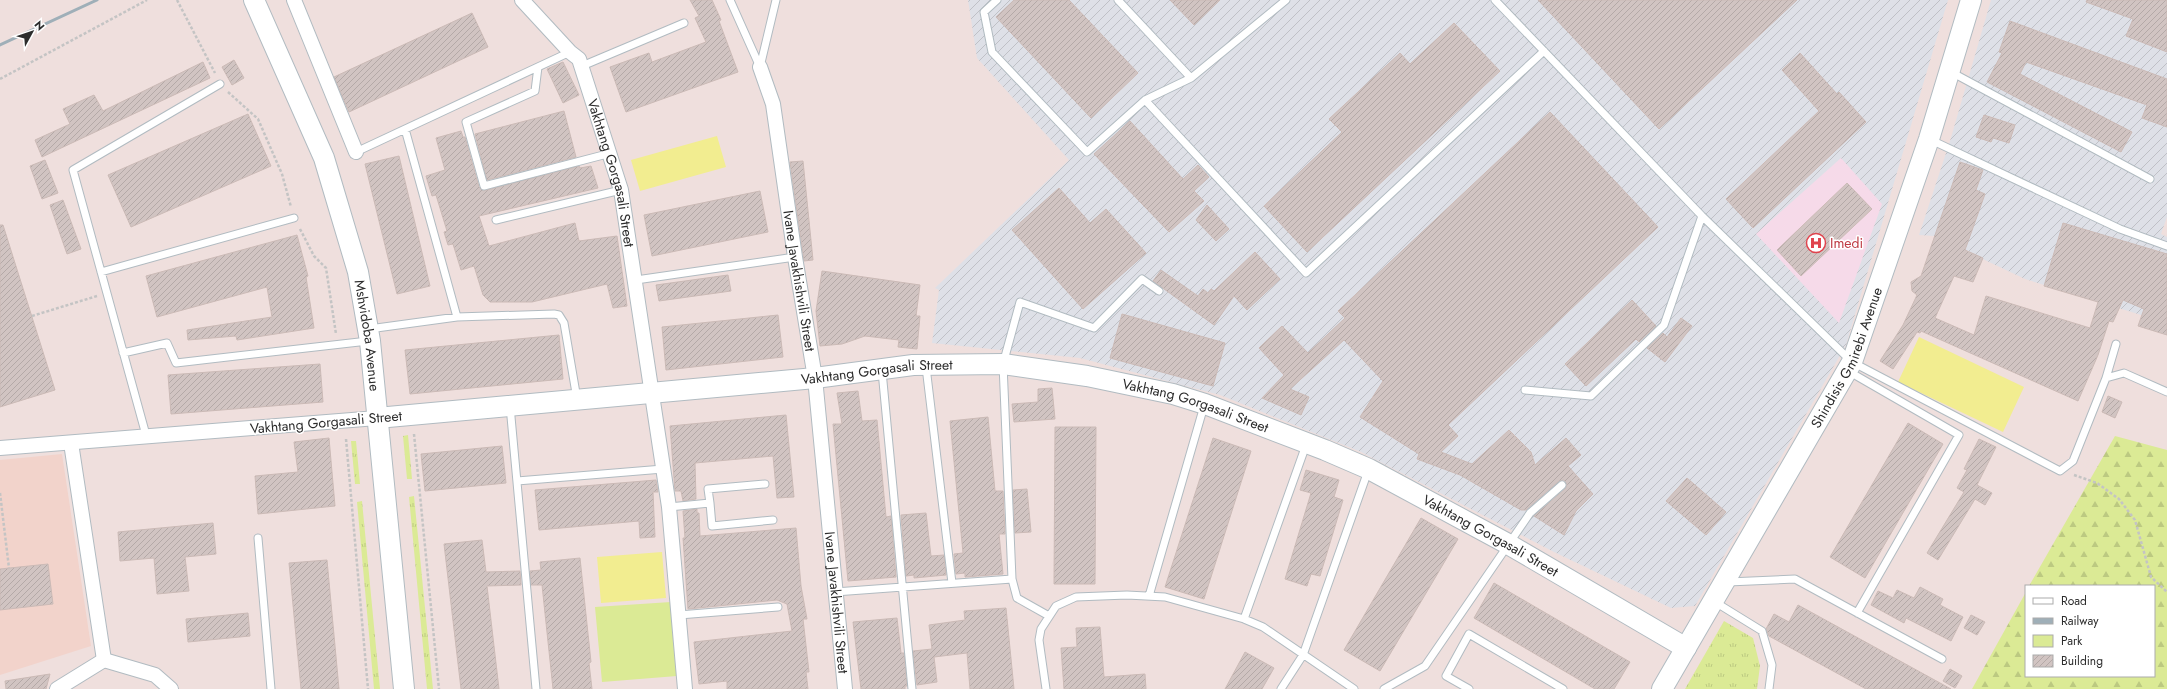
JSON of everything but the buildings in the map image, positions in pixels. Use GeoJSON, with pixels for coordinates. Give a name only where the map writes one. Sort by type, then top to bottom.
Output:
{"type":"FeatureCollection","features":[{"type":"Feature","properties":{"kind":"main road","name":"Mshvidoba Avenue"},"geometry":{"type":"LineString","coordinates":[[254,0],[324,158],[358,272],[369,335],[404,689]]}},
{"type":"Feature","properties":{"kind":"main road","name":"Shindisis Gmirebi Avenue"},"geometry":{"type":"LineString","coordinates":[[1662,689],[1849,366],[1929,139],[1971,0]]}},
{"type":"Feature","properties":{"kind":"main road","name":"Vakhtang Gorgasali Street"},"geometry":{"type":"LineString","coordinates":[[377,418],[577,401],[815,378],[926,365],[1004,364],[1087,376],[1173,394],[1205,404],[1369,469],[1508,544],[1686,648]]}},
{"type":"Feature","properties":{"kind":"street"},"geometry":{"type":"LineString","coordinates":[[294,0],[356,152]]}},
{"type":"Feature","properties":{"kind":"street","name":"Vakhtang Gorgasali Street"},"geometry":{"type":"LineString","coordinates":[[522,0],[570,52],[579,59],[611,153],[621,190],[636,280],[669,507],[685,689]]}},
{"type":"Feature","properties":{"kind":"street","name":"Ivane Javakhishvili Street"},"geometry":{"type":"LineString","coordinates":[[760,67],[774,104],[795,257],[815,378],[845,689]]}},
{"type":"Feature","properties":{"kind":"street","name":"Vakhtang Gorgasali Street"},"geometry":{"type":"LineString","coordinates":[[0,448],[71,443],[146,435],[377,418]]}},
{"type":"Feature","properties":{"kind":"street"},"geometry":{"type":"LineString","coordinates":[[71,443],[104,660]]}},
{"type":"Feature","properties":{"kind":"street"},"geometry":{"type":"LineString","coordinates":[[57,689],[104,660],[155,675],[170,689]]}},
{"type":"Feature","properties":{"kind":"lane","name":"Ivane Javakhishvili Street"},"geometry":{"type":"LineString","coordinates":[[730,0],[760,67]]}},
{"type":"Feature","properties":{"kind":"lane"},"geometry":{"type":"LineString","coordinates":[[760,67],[776,0]]}},
{"type":"Feature","properties":{"kind":"lane"},"geometry":{"type":"LineString","coordinates":[[997,0],[984,12],[992,52],[1088,152],[1145,100],[1191,78],[1286,0]]}},
{"type":"Feature","properties":{"kind":"lane"},"geometry":{"type":"LineString","coordinates":[[1118,0],[1191,78]]}},
{"type":"Feature","properties":{"kind":"lane"},"geometry":{"type":"LineString","coordinates":[[1495,0],[1702,216],[1849,366],[1959,435],[1857,613]]}},
{"type":"Feature","properties":{"kind":"lane"},"geometry":{"type":"LineString","coordinates":[[582,66],[684,23]]}},
{"type":"Feature","properties":{"kind":"lane"},"geometry":{"type":"LineString","coordinates":[[1145,100],[1306,273],[1544,51]]}},
{"type":"Feature","properties":{"kind":"lane"},"geometry":{"type":"LineString","coordinates":[[356,152],[570,52]]}},
{"type":"Feature","properties":{"kind":"lane"},"geometry":{"type":"LineString","coordinates":[[538,67],[535,91],[466,122],[484,186],[611,153]]}},
{"type":"Feature","properties":{"kind":"lane"},"geometry":{"type":"LineString","coordinates":[[1949,71],[2150,179]]}},
{"type":"Feature","properties":{"kind":"lane"},"geometry":{"type":"LineString","coordinates":[[146,435],[73,170],[220,84]]}},
{"type":"Feature","properties":{"kind":"lane"},"geometry":{"type":"LineString","coordinates":[[405,129],[457,317]]}},
{"type":"Feature","properties":{"kind":"lane"},"geometry":{"type":"LineString","coordinates":[[1929,139],[2120,229],[2167,246]]}},
{"type":"Feature","properties":{"kind":"lane"},"geometry":{"type":"LineString","coordinates":[[496,220],[621,190]]}},
{"type":"Feature","properties":{"kind":"lane"},"geometry":{"type":"LineString","coordinates":[[1525,390],[1591,396],[1664,325],[1702,216]]}},
{"type":"Feature","properties":{"kind":"lane"},"geometry":{"type":"LineString","coordinates":[[101,272],[294,218]]}},
{"type":"Feature","properties":{"kind":"lane"},"geometry":{"type":"LineString","coordinates":[[636,280],[795,257]]}},
{"type":"Feature","properties":{"kind":"lane"},"geometry":{"type":"LineString","coordinates":[[1049,616],[1017,598],[1012,579],[1004,364],[1020,302],[1094,328],[1142,279],[1159,292]]}},
{"type":"Feature","properties":{"kind":"lane"},"geometry":{"type":"LineString","coordinates":[[123,354],[167,343],[176,363],[369,335],[457,317],[554,314],[559,315],[564,323],[577,401]]}},
{"type":"Feature","properties":{"kind":"lane"},"geometry":{"type":"LineString","coordinates":[[1849,366],[2060,471],[2073,461],[2106,378],[2116,344]]}},
{"type":"Feature","properties":{"kind":"lane"},"geometry":{"type":"LineString","coordinates":[[926,365],[952,583]]}},
{"type":"Feature","properties":{"kind":"lane"},"geometry":{"type":"LineString","coordinates":[[882,369],[912,689]]}},
{"type":"Feature","properties":{"kind":"lane"},"geometry":{"type":"LineString","coordinates":[[2106,378],[2124,373],[2167,392]]}},
{"type":"Feature","properties":{"kind":"lane"},"geometry":{"type":"LineString","coordinates":[[1149,596],[1205,404]]}},
{"type":"Feature","properties":{"kind":"lane"},"geometry":{"type":"LineString","coordinates":[[510,406],[536,689]]}},
{"type":"Feature","properties":{"kind":"lane"},"geometry":{"type":"LineString","coordinates":[[1244,619],[1306,443]]}},
{"type":"Feature","properties":{"kind":"lane"},"geometry":{"type":"LineString","coordinates":[[517,481],[663,469]]}},
{"type":"Feature","properties":{"kind":"lane"},"geometry":{"type":"LineString","coordinates":[[1281,689],[1303,655],[1369,469]]}},
{"type":"Feature","properties":{"kind":"lane"},"geometry":{"type":"LineString","coordinates":[[765,484],[708,489],[712,526],[773,520]]}},
{"type":"Feature","properties":{"kind":"lane"},"geometry":{"type":"LineString","coordinates":[[1384,689],[1425,666],[1530,513],[1562,485]]}},
{"type":"Feature","properties":{"kind":"lane"},"geometry":{"type":"LineString","coordinates":[[669,507],[710,503]]}},
{"type":"Feature","properties":{"kind":"lane"},"geometry":{"type":"LineString","coordinates":[[258,538],[271,689]]}},
{"type":"Feature","properties":{"kind":"lane"},"geometry":{"type":"LineString","coordinates":[[835,592],[1012,579]]}},
{"type":"Feature","properties":{"kind":"lane"},"geometry":{"type":"LineString","coordinates":[[1724,582],[1795,579],[1942,659]]}},
{"type":"Feature","properties":{"kind":"lane"},"geometry":{"type":"LineString","coordinates":[[1046,689],[1039,640],[1041,629],[1056,606],[1076,597],[1149,596],[1165,597],[1244,619],[1263,627],[1354,689]]}},
{"type":"Feature","properties":{"kind":"lane"},"geometry":{"type":"LineString","coordinates":[[1713,601],[1762,631],[1772,665],[1769,689]]}},
{"type":"Feature","properties":{"kind":"lane"},"geometry":{"type":"LineString","coordinates":[[679,615],[778,607]]}},
{"type":"Feature","properties":{"kind":"lane"},"geometry":{"type":"LineString","coordinates":[[1468,689],[1446,676],[1469,634],[1563,689]]}},
{"type":"Feature","properties":{"kind":"path"},"geometry":{"type":"LineString","coordinates":[[0,79],[147,0]]}},
{"type":"Feature","properties":{"kind":"path"},"geometry":{"type":"LineString","coordinates":[[177,0],[220,84]]}},
{"type":"Feature","properties":{"kind":"path"},"geometry":{"type":"LineString","coordinates":[[32,316],[106,293]]}},
{"type":"Feature","properties":{"kind":"path"},"geometry":{"type":"LineString","coordinates":[[414,434],[439,689]]}},
{"type":"Feature","properties":{"kind":"path"},"geometry":{"type":"LineString","coordinates":[[346,439],[368,689]]}},
{"type":"Feature","properties":{"kind":"path"},"geometry":{"type":"LineString","coordinates":[[2060,471],[2097,482],[2119,499],[2135,520],[2151,577],[2167,592]]}},
{"type":"Feature","properties":{"kind":"path"},"geometry":{"type":"LineString","coordinates":[[0,493],[9,568]]}},
{"type":"Feature","properties":{"kind":"shaded area"},"geometry":{"type":"Polygon","coordinates":[[[968,0],[1948,0],[1846,345],[1695,606],[1671,608],[1554,552],[1361,452],[1220,395],[1080,358],[932,343],[939,290],[935,288],[1069,160],[977,58],[968,0]]]}},
{"type":"Feature","properties":{"kind":"shaded area"},"geometry":{"type":"Polygon","coordinates":[[[1991,0],[2167,0],[2167,217],[2161,234],[2167,237],[2167,323],[2025,279],[1934,236],[1919,235],[1950,141],[1991,0]]]}},
{"type":"Feature","properties":{"kind":"shaded area"},"geometry":{"type":"Polygon","coordinates":[[[717,136],[726,167],[640,191],[631,160],[717,136]]]}},
{"type":"Feature","properties":{"kind":"shaded area","name":"Imedi"},"geometry":{"type":"Polygon","coordinates":[[[1841,158],[1882,204],[1839,323],[1756,234],[1841,158]]]}},
{"type":"Feature","properties":{"kind":"shaded area"},"geometry":{"type":"Polygon","coordinates":[[[1919,337],[2024,387],[2003,432],[1898,382],[1919,337]]]}},
{"type":"Feature","properties":{"kind":"shaded area"},"geometry":{"type":"Polygon","coordinates":[[[62,454],[91,646],[0,675],[0,460],[62,454]]]}},
{"type":"Feature","properties":{"kind":"shaded area"},"geometry":{"type":"Polygon","coordinates":[[[662,552],[666,598],[601,603],[597,557],[662,552]]]}},
{"type":"Feature","properties":{"kind":"green space"},"geometry":{"type":"Polygon","coordinates":[[[408,435],[412,479],[407,479],[403,436],[408,435]]]}},
{"type":"Feature","properties":{"kind":"green space"},"geometry":{"type":"Polygon","coordinates":[[[2115,436],[2167,450],[2167,689],[1972,689],[2025,594],[2025,677],[2155,677],[2155,585],[2030,585],[2115,436]]]}},
{"type":"Feature","properties":{"kind":"green space"},"geometry":{"type":"Polygon","coordinates":[[[351,441],[356,441],[360,484],[355,484],[351,441]]]}},
{"type":"Feature","properties":{"kind":"green space"},"geometry":{"type":"Polygon","coordinates":[[[414,496],[433,689],[427,689],[409,497],[414,496]]]}},
{"type":"Feature","properties":{"kind":"green space"},"geometry":{"type":"Polygon","coordinates":[[[362,501],[380,689],[374,689],[357,502],[362,501]]]}},
{"type":"Feature","properties":{"kind":"green space"},"geometry":{"type":"Polygon","coordinates":[[[671,602],[677,676],[602,682],[595,607],[671,602]]]}},
{"type":"Feature","properties":{"kind":"green space"},"geometry":{"type":"Polygon","coordinates":[[[1724,621],[1753,638],[1760,666],[1757,689],[1685,689],[1724,621]]]}},
{"type":"Feature","properties":{"kind":"railway"},"geometry":{"type":"LineString","coordinates":[[0,45],[97,0]]}},
{"type":"Feature","properties":{"kind":"place","name":"Imedi"},"geometry":{"type":"Point","coordinates":[1816,243]}}]}
